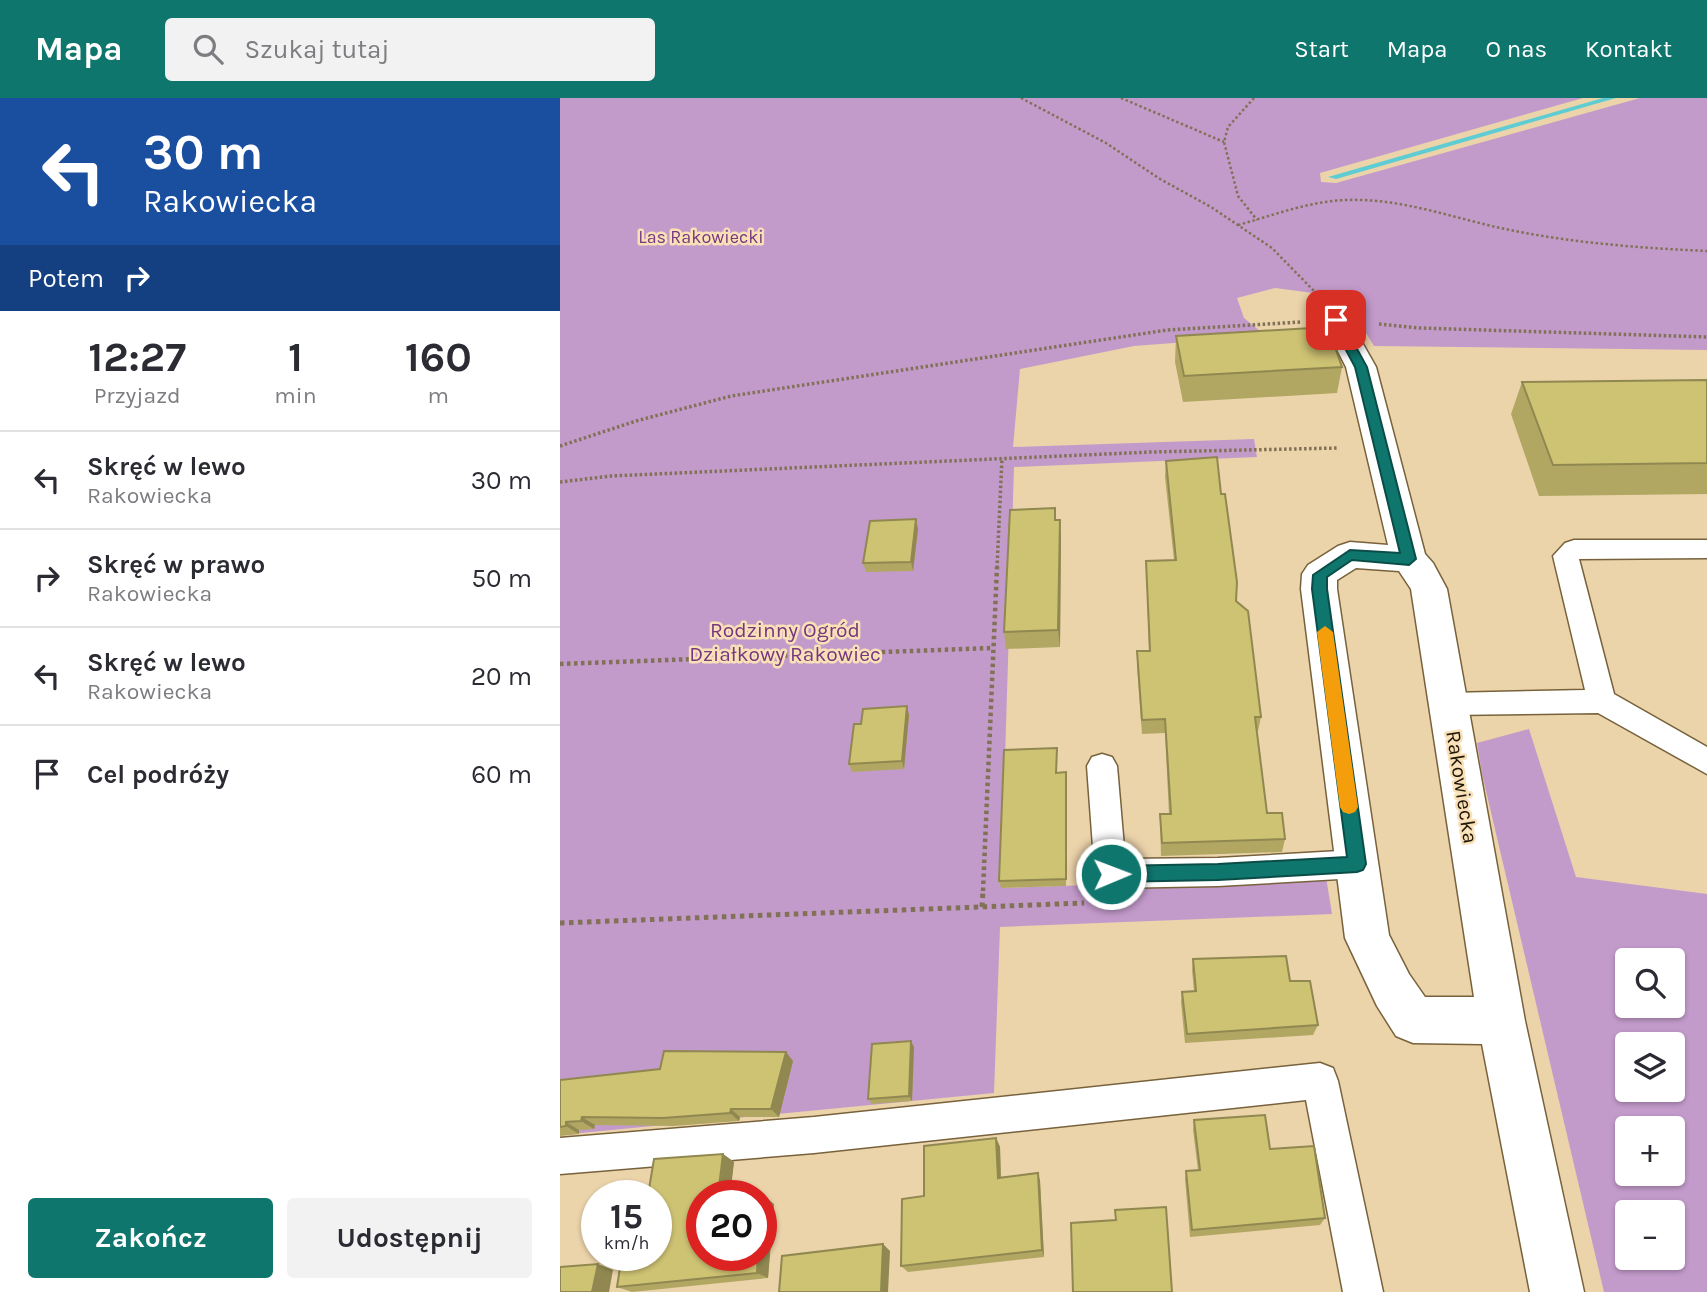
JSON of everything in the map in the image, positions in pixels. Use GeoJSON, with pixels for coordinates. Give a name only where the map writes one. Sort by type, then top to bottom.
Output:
{"type":"FeatureCollection","features":[{"type":"Feature","properties":{"kind":"street","name":"Rakowiecka"},"geometry":{"type":"LineString","coordinates":[[1336,320],[1361,367],[1409,559],[1421,572],[1429,589],[1501,1021],[1557,1292]]}},
{"type":"Feature","properties":{"kind":"street"},"geometry":{"type":"LineString","coordinates":[[1409,559],[1350,555],[1320,575],[1319,589],[1367,938],[1413,1020],[1501,1021]]}},
{"type":"Feature","properties":{"kind":"lane"},"geometry":{"type":"LineString","coordinates":[[1602,701],[1566,556],[1574,549],[1707,549]]}},
{"type":"Feature","properties":{"kind":"lane"},"geometry":{"type":"LineString","coordinates":[[1448,704],[1602,701],[1707,762]]}},
{"type":"Feature","properties":{"kind":"lane"},"geometry":{"type":"LineString","coordinates":[[1102,766],[1111,874],[1218,872],[1357,864]]}},
{"type":"Feature","properties":{"kind":"lane"},"geometry":{"type":"LineString","coordinates":[[560,1156],[814,1135],[1320,1081],[1363,1292]]}},
{"type":"Feature","properties":{"kind":"path"},"geometry":{"type":"LineString","coordinates":[[1021,98],[1106,143],[1238,225],[1281,256],[1307,282],[1336,320]]}},
{"type":"Feature","properties":{"kind":"path"},"geometry":{"type":"LineString","coordinates":[[1121,98],[1224,142]]}},
{"type":"Feature","properties":{"kind":"path"},"geometry":{"type":"LineString","coordinates":[[1254,98],[1228,127],[1224,142],[1238,196],[1257,220]]}},
{"type":"Feature","properties":{"kind":"path"},"geometry":{"type":"LineString","coordinates":[[1238,225],[1334,201],[1370,200],[1514,231],[1605,246],[1707,251]]}},
{"type":"Feature","properties":{"kind":"path"},"geometry":{"type":"LineString","coordinates":[[560,446],[636,421],[744,394],[1167,330],[1336,320],[1420,328],[1707,337]]}},
{"type":"Feature","properties":{"kind":"path"},"geometry":{"type":"LineString","coordinates":[[560,482],[611,475],[1002,458],[1382,447]]}},
{"type":"Feature","properties":{"kind":"path"},"geometry":{"type":"LineString","coordinates":[[982,907],[1002,458]]}},
{"type":"Feature","properties":{"kind":"path"},"geometry":{"type":"LineString","coordinates":[[560,664],[992,648]]}},
{"type":"Feature","properties":{"kind":"path"},"geometry":{"type":"LineString","coordinates":[[560,923],[1086,903]]}},
{"type":"Feature","properties":{"kind":"green space"},"geometry":{"type":"Polygon","coordinates":[[[560,98],[1583,98],[1320,173],[1321,182],[1336,183],[1640,98],[1707,98],[1707,350],[1374,346],[1344,297],[1275,288],[1237,298],[1244,318],[1266,336],[1134,346],[1020,369],[1013,447],[1254,439],[1257,457],[1014,467],[1001,888],[1326,877],[1332,914],[1000,927],[994,1093],[560,1135],[560,98]]]}},
{"type":"Feature","properties":{"kind":"green space"},"geometry":{"type":"Polygon","coordinates":[[[1529,729],[1576,877],[1707,894],[1707,1292],[1604,1292],[1482,774],[1477,743],[1529,729]]]}},
{"type":"Feature","properties":{"kind":"building"},"geometry":{"type":"Polygon","coordinates":[[[1328,327],[1342,367],[1184,376],[1176,336],[1328,327]]]}},
{"type":"Feature","properties":{"kind":"building"},"geometry":{"type":"Polygon","coordinates":[[[1707,380],[1707,463],[1553,465],[1522,382],[1707,380]]]}},
{"type":"Feature","properties":{"kind":"building"},"geometry":{"type":"Polygon","coordinates":[[[1217,457],[1237,582],[1236,601],[1248,611],[1261,717],[1255,717],[1267,813],[1282,813],[1285,839],[1162,843],[1160,814],[1171,814],[1165,719],[1142,720],[1137,651],[1150,651],[1146,561],[1176,560],[1166,461],[1217,457]]]}},
{"type":"Feature","properties":{"kind":"building"},"geometry":{"type":"Polygon","coordinates":[[[1055,508],[1055,520],[1060,520],[1058,630],[1004,632],[1010,510],[1055,508]]]}},
{"type":"Feature","properties":{"kind":"building"},"geometry":{"type":"Polygon","coordinates":[[[916,519],[911,562],[863,563],[870,521],[916,519]]]}},
{"type":"Feature","properties":{"kind":"building"},"geometry":{"type":"Polygon","coordinates":[[[907,706],[902,761],[849,764],[854,724],[861,724],[863,709],[907,706]]]}},
{"type":"Feature","properties":{"kind":"building"},"geometry":{"type":"Polygon","coordinates":[[[1057,748],[1056,773],[1066,772],[1066,879],[999,881],[1004,750],[1057,748]]]}},
{"type":"Feature","properties":{"kind":"building"},"geometry":{"type":"Polygon","coordinates":[[[1286,956],[1290,981],[1310,981],[1318,1025],[1187,1034],[1182,992],[1196,991],[1193,959],[1286,956]]]}},
{"type":"Feature","properties":{"kind":"building"},"geometry":{"type":"Polygon","coordinates":[[[911,1041],[909,1096],[868,1099],[872,1044],[911,1041]]]}},
{"type":"Feature","properties":{"kind":"building"},"geometry":{"type":"Polygon","coordinates":[[[664,1051],[786,1052],[771,1109],[731,1109],[730,1113],[663,1118],[582,1117],[581,1121],[566,1122],[566,1126],[560,1127],[560,1080],[660,1069],[664,1051]]]}},
{"type":"Feature","properties":{"kind":"building"},"geometry":{"type":"Polygon","coordinates":[[[1265,1115],[1270,1149],[1314,1146],[1325,1218],[1192,1230],[1186,1171],[1200,1170],[1194,1120],[1265,1115]]]}},
{"type":"Feature","properties":{"kind":"building"},"geometry":{"type":"Polygon","coordinates":[[[996,1138],[998,1178],[1038,1173],[1042,1250],[901,1266],[902,1199],[924,1196],[924,1146],[996,1138]]]}},
{"type":"Feature","properties":{"kind":"building"},"geometry":{"type":"Polygon","coordinates":[[[723,1154],[720,1180],[686,1180],[686,1271],[757,1273],[617,1287],[620,1271],[672,1271],[672,1180],[650,1180],[654,1159],[723,1154]]]}},
{"type":"Feature","properties":{"kind":"building"},"geometry":{"type":"Polygon","coordinates":[[[1166,1207],[1172,1292],[1073,1292],[1071,1223],[1116,1220],[1115,1210],[1166,1207]]]}},
{"type":"Feature","properties":{"kind":"building"},"geometry":{"type":"Polygon","coordinates":[[[883,1244],[881,1292],[779,1292],[782,1256],[883,1244]]]}},
{"type":"Feature","properties":{"kind":"building"},"geometry":{"type":"Polygon","coordinates":[[[581,1265],[581,1271],[596,1271],[592,1292],[560,1292],[560,1267],[581,1265]]]}},
{"type":"Feature","properties":{"kind":"waterway"},"geometry":{"type":"LineString","coordinates":[[1333,177],[1612,98]]}},
{"type":"Feature","properties":{"kind":"slow traffic"},"geometry":{"type":"LineString","coordinates":[[1325,632],[1349,807]]}},
{"type":"Feature","properties":{"kind":"route"},"geometry":{"type":"LineString","coordinates":[[1111,874],[1218,872],[1357,864],[1319,589],[1320,575],[1350,555],[1409,559],[1361,367],[1336,320]]}},
{"type":"Feature","properties":{"kind":"park label","name":"Las Rakowiecki"},"geometry":{"type":"Point","coordinates":[701,237]}},
{"type":"Feature","properties":{"kind":"park label","name":"Rodzinny Ogród Działkowy Rakowiec"},"geometry":{"type":"Point","coordinates":[785,642]}}]}
